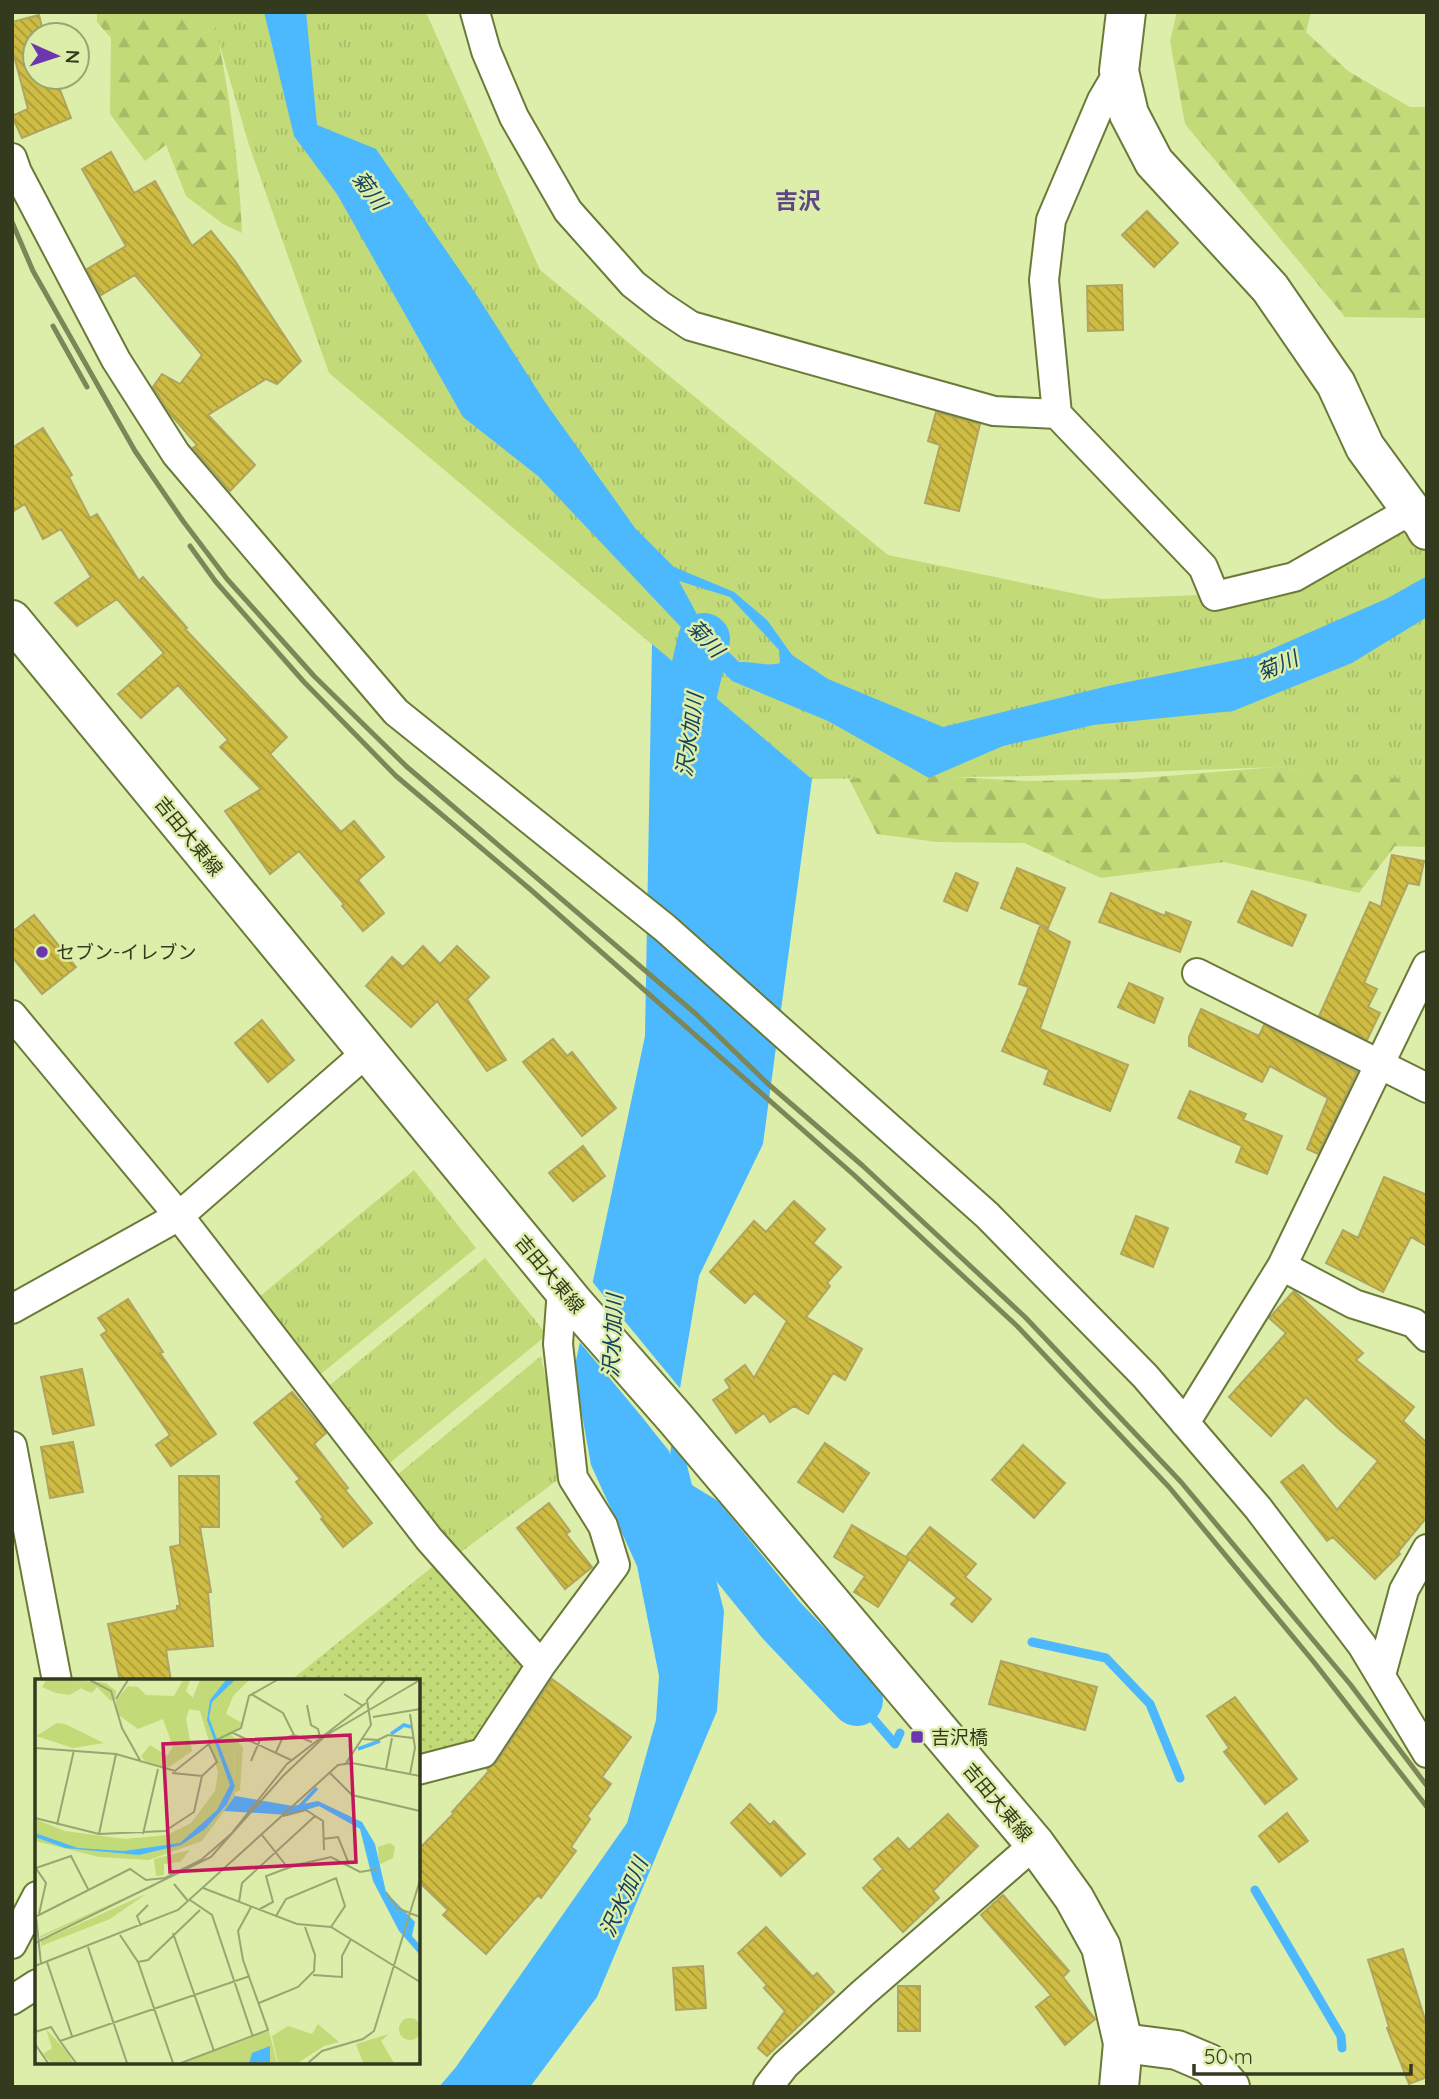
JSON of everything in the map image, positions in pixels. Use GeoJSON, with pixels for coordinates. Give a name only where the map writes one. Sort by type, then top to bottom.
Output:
{"type":"FeatureCollection","features":[{"type":"Feature","properties":{"kind":"main road"},"geometry":{"type":"LineString","coordinates":[[1126,12],[1119,71],[1129,114],[1154,162],[1270,288],[1336,384],[1366,447],[1420,520]]}},
{"type":"Feature","properties":{"kind":"main road","name":"吉田大東線"},"geometry":{"type":"LineString","coordinates":[[12,620],[568,1296],[675,1418],[1035,1844],[1074,1898],[1101,1947],[1123,2043],[1119,2087]]}},
{"type":"Feature","properties":{"kind":"main road"},"geometry":{"type":"LineString","coordinates":[[1123,2043],[1177,2050],[1210,2064],[1230,2087]]}},
{"type":"Feature","properties":{"kind":"street"},"geometry":{"type":"LineString","coordinates":[[475,12],[486,51],[514,117],[568,211],[634,284],[661,306],[691,326],[994,411],[1057,414]]}},
{"type":"Feature","properties":{"kind":"street"},"geometry":{"type":"LineString","coordinates":[[1119,71],[1102,100],[1051,220],[1044,280],[1057,414],[1203,567],[1215,596],[1294,577],[1420,520]]}},
{"type":"Feature","properties":{"kind":"street"},"geometry":{"type":"LineString","coordinates":[[12,158],[116,360],[176,454],[396,712],[665,928],[987,1215],[1145,1376],[1258,1508],[1362,1645],[1427,1753]]}},
{"type":"Feature","properties":{"kind":"street"},"geometry":{"type":"LineString","coordinates":[[1185,1423],[1282,1266],[1427,966]]}},
{"type":"Feature","properties":{"kind":"street"},"geometry":{"type":"LineString","coordinates":[[1197,973],[1427,1088]]}},
{"type":"Feature","properties":{"kind":"street"},"geometry":{"type":"LineString","coordinates":[[12,1015],[179,1216],[429,1539],[541,1665]]}},
{"type":"Feature","properties":{"kind":"street"},"geometry":{"type":"LineString","coordinates":[[12,1309],[179,1216],[366,1053]]}},
{"type":"Feature","properties":{"kind":"street"},"geometry":{"type":"LineString","coordinates":[[1282,1266],[1354,1304],[1414,1323],[1427,1337]]}},
{"type":"Feature","properties":{"kind":"street"},"geometry":{"type":"LineString","coordinates":[[420,1769],[483,1753],[541,1665],[615,1565],[603,1527],[573,1478],[558,1344],[568,1296]]}},
{"type":"Feature","properties":{"kind":"street"},"geometry":{"type":"LineString","coordinates":[[12,1446],[57,1679]]}},
{"type":"Feature","properties":{"kind":"street"},"geometry":{"type":"LineString","coordinates":[[1381,1675],[1404,1590],[1427,1549]]}},
{"type":"Feature","properties":{"kind":"street"},"geometry":{"type":"LineString","coordinates":[[768,2087],[785,2064],[863,1993],[1035,1844]]}},
{"type":"Feature","properties":{"kind":"street"},"geometry":{"type":"LineString","coordinates":[[12,1944],[35,1900]]}},
{"type":"Feature","properties":{"kind":"street"},"geometry":{"type":"LineString","coordinates":[[12,2000],[35,1984]]}},
{"type":"Feature","properties":{"kind":"green space"},"geometry":{"type":"Polygon","coordinates":[[[97,12],[213,12],[232,122],[242,233],[223,224],[186,196],[166,145],[145,161],[110,114],[111,38],[97,22],[97,12]]]}},
{"type":"Feature","properties":{"kind":"green space"},"geometry":{"type":"Polygon","coordinates":[[[210,12],[426,12],[540,270],[888,555],[1101,599],[1225,594],[1427,517],[1427,782],[1276,767],[1030,776],[812,779],[329,373],[249,145],[210,12]]]}},
{"type":"Feature","properties":{"kind":"green space"},"geometry":{"type":"Polygon","coordinates":[[[1177,12],[1311,12],[1306,32],[1348,71],[1410,107],[1427,107],[1427,318],[1345,317],[1185,124],[1170,41],[1177,12]]]}},
{"type":"Feature","properties":{"kind":"green space"},"geometry":{"type":"Polygon","coordinates":[[[1276,767],[1427,781],[1427,847],[1395,846],[1359,893],[1224,862],[1101,878],[1024,843],[937,842],[877,834],[849,779],[896,774],[1027,781],[1132,779],[1276,767]]]}},
{"type":"Feature","properties":{"kind":"green space"},"geometry":{"type":"Polygon","coordinates":[[[414,1170],[476,1248],[311,1382],[248,1306],[414,1170]]]}},
{"type":"Feature","properties":{"kind":"green space"},"geometry":{"type":"Polygon","coordinates":[[[485,1258],[547,1335],[381,1470],[319,1394],[485,1258]]]}},
{"type":"Feature","properties":{"kind":"green space"},"geometry":{"type":"Polygon","coordinates":[[[541,1356],[567,1473],[453,1558],[391,1480],[541,1356]]]}},
{"type":"Feature","properties":{"kind":"green space"},"geometry":{"type":"Polygon","coordinates":[[[441,1560],[532,1664],[475,1749],[420,1764],[420,1679],[292,1679],[441,1560]]]}},
{"type":"Feature","properties":{"kind":"water","name":"菊川"},"geometry":{"type":"Polygon","coordinates":[[[264,12],[306,12],[317,125],[376,149],[474,291],[545,402],[635,528],[674,567],[734,592],[767,620],[792,655],[828,679],[943,727],[1108,686],[1256,656],[1388,598],[1427,576],[1427,617],[1352,663],[1233,711],[1093,725],[1003,746],[929,778],[828,721],[732,681],[538,476],[463,417],[337,194],[294,136],[264,12]],[[679,581],[705,629],[739,662],[780,663],[779,650],[730,597],[679,581]]]}},
{"type":"Feature","properties":{"kind":"water"},"geometry":{"type":"Polygon","coordinates":[[[652,644],[812,779],[763,1144],[699,1276],[675,1418],[724,1611],[717,1711],[597,1997],[530,2087],[439,2087],[456,2067],[627,1823],[656,1720],[659,1676],[637,1566],[591,1465],[574,1370],[645,1036],[652,644]]]}},
{"type":"Feature","properties":{"kind":"pier"},"geometry":{"type":"Polygon","coordinates":[[[590,1279],[683,1392],[678,1416],[675,1418],[670,1455],[577,1339],[590,1279]]]}},
{"type":"Feature","properties":{"kind":"building"},"geometry":{"type":"Polygon","coordinates":[[[39,15],[40,21],[21,21],[21,82],[12,48],[12,22],[39,15]]]}},
{"type":"Feature","properties":{"kind":"building"},"geometry":{"type":"Polygon","coordinates":[[[23,91],[60,91],[71,118],[22,138],[12,116],[28,109],[23,91]]]}},
{"type":"Feature","properties":{"kind":"building"},"geometry":{"type":"Polygon","coordinates":[[[111,152],[134,193],[155,181],[192,246],[211,231],[235,261],[301,361],[277,384],[266,379],[208,415],[255,465],[230,491],[193,448],[197,445],[171,415],[153,387],[162,374],[180,384],[202,355],[135,275],[101,295],[87,269],[126,246],[82,169],[111,152]]]}},
{"type":"Feature","properties":{"kind":"building"},"geometry":{"type":"Polygon","coordinates":[[[1147,211],[1178,243],[1154,267],[1122,235],[1147,211]]]}},
{"type":"Feature","properties":{"kind":"building"},"geometry":{"type":"Polygon","coordinates":[[[1122,285],[1123,330],[1088,331],[1087,286],[1122,285]]]}},
{"type":"Feature","properties":{"kind":"building"},"geometry":{"type":"Polygon","coordinates":[[[936,412],[980,424],[959,511],[925,503],[940,445],[928,441],[936,412]]]}},
{"type":"Feature","properties":{"kind":"building"},"geometry":{"type":"Polygon","coordinates":[[[43,428],[72,475],[69,477],[90,518],[97,514],[139,581],[143,577],[187,628],[185,629],[287,737],[270,754],[341,832],[354,821],[384,857],[358,880],[384,913],[363,931],[299,851],[270,874],[225,811],[261,789],[220,747],[228,740],[178,685],[141,718],[118,694],[164,653],[117,599],[77,626],[55,603],[91,577],[61,529],[43,539],[25,504],[12,512],[12,448],[43,428]]]}},
{"type":"Feature","properties":{"kind":"building"},"geometry":{"type":"Polygon","coordinates":[[[1392,855],[1424,861],[1419,885],[1408,883],[1364,983],[1377,989],[1368,1007],[1380,1013],[1367,1040],[1319,1016],[1370,902],[1381,907],[1392,855]]]}},
{"type":"Feature","properties":{"kind":"building"},"geometry":{"type":"Polygon","coordinates":[[[1017,868],[1065,888],[1048,928],[1001,908],[1017,868]]]}},
{"type":"Feature","properties":{"kind":"building"},"geometry":{"type":"Polygon","coordinates":[[[956,873],[978,883],[967,911],[944,901],[956,873]]]}},
{"type":"Feature","properties":{"kind":"building"},"geometry":{"type":"Polygon","coordinates":[[[1252,891],[1306,915],[1292,946],[1238,922],[1252,891]]]}},
{"type":"Feature","properties":{"kind":"building"},"geometry":{"type":"Polygon","coordinates":[[[1111,893],[1165,916],[1166,912],[1191,922],[1180,952],[1099,922],[1111,893]]]}},
{"type":"Feature","properties":{"kind":"building"},"geometry":{"type":"Polygon","coordinates":[[[34,915],[76,967],[42,994],[12,957],[12,932],[34,915]]]}},
{"type":"Feature","properties":{"kind":"building"},"geometry":{"type":"Polygon","coordinates":[[[1040,926],[1070,942],[1040,1029],[1128,1065],[1110,1111],[1044,1084],[1049,1070],[1002,1051],[1029,987],[1019,984],[1040,926]]]}},
{"type":"Feature","properties":{"kind":"building"},"geometry":{"type":"Polygon","coordinates":[[[423,946],[440,964],[457,946],[489,977],[467,999],[506,1060],[487,1071],[437,1001],[411,1027],[366,986],[392,957],[403,967],[423,946]]]}},
{"type":"Feature","properties":{"kind":"building"},"geometry":{"type":"Polygon","coordinates":[[[1129,983],[1163,998],[1154,1023],[1118,1007],[1129,983]]]}},
{"type":"Feature","properties":{"kind":"building"},"geometry":{"type":"Polygon","coordinates":[[[1201,1009],[1259,1036],[1264,1025],[1357,1072],[1318,1154],[1307,1149],[1328,1098],[1270,1066],[1262,1082],[1189,1046],[1189,1037],[1201,1009]]]}},
{"type":"Feature","properties":{"kind":"building"},"geometry":{"type":"Polygon","coordinates":[[[262,1020],[294,1060],[268,1082],[235,1043],[262,1020]]]}},
{"type":"Feature","properties":{"kind":"building"},"geometry":{"type":"Polygon","coordinates":[[[553,1039],[567,1056],[572,1052],[616,1108],[582,1136],[523,1062],[553,1039]]]}},
{"type":"Feature","properties":{"kind":"building"},"geometry":{"type":"Polygon","coordinates":[[[1190,1091],[1246,1114],[1243,1120],[1282,1136],[1267,1174],[1236,1162],[1242,1146],[1178,1118],[1190,1091]]]}},
{"type":"Feature","properties":{"kind":"building"},"geometry":{"type":"Polygon","coordinates":[[[583,1146],[605,1176],[573,1201],[549,1173],[583,1146]]]}},
{"type":"Feature","properties":{"kind":"building"},"geometry":{"type":"Polygon","coordinates":[[[1384,1177],[1427,1195],[1427,1246],[1411,1237],[1383,1292],[1326,1263],[1343,1230],[1358,1238],[1384,1177]]]}},
{"type":"Feature","properties":{"kind":"building"},"geometry":{"type":"Polygon","coordinates":[[[794,1201],[825,1229],[813,1243],[841,1267],[827,1283],[830,1286],[806,1317],[862,1349],[845,1380],[833,1373],[808,1414],[794,1406],[770,1422],[764,1413],[736,1433],[713,1400],[730,1388],[725,1380],[745,1365],[754,1378],[787,1321],[754,1293],[745,1303],[710,1272],[754,1221],[766,1232],[794,1201]]]}},
{"type":"Feature","properties":{"kind":"building"},"geometry":{"type":"Polygon","coordinates":[[[1136,1216],[1168,1228],[1153,1267],[1121,1254],[1136,1216]]]}},
{"type":"Feature","properties":{"kind":"building"},"geometry":{"type":"Polygon","coordinates":[[[1294,1291],[1363,1353],[1356,1360],[1414,1407],[1403,1421],[1427,1443],[1427,1517],[1398,1552],[1400,1554],[1375,1579],[1333,1537],[1327,1541],[1281,1482],[1303,1465],[1337,1510],[1378,1461],[1306,1397],[1271,1436],[1229,1397],[1286,1333],[1269,1318],[1294,1291]]]}},
{"type":"Feature","properties":{"kind":"building"},"geometry":{"type":"Polygon","coordinates":[[[128,1299],[163,1352],[160,1353],[216,1434],[171,1466],[156,1445],[170,1435],[101,1335],[107,1331],[98,1318],[128,1299]]]}},
{"type":"Feature","properties":{"kind":"building"},"geometry":{"type":"Polygon","coordinates":[[[82,1369],[94,1425],[53,1434],[41,1377],[82,1369]]]}},
{"type":"Feature","properties":{"kind":"building"},"geometry":{"type":"Polygon","coordinates":[[[292,1392],[326,1433],[314,1444],[348,1488],[345,1490],[372,1523],[343,1547],[296,1482],[300,1479],[254,1423],[292,1392]]]}},
{"type":"Feature","properties":{"kind":"building"},"geometry":{"type":"Polygon","coordinates":[[[73,1442],[83,1492],[50,1498],[41,1447],[73,1442]]]}},
{"type":"Feature","properties":{"kind":"building"},"geometry":{"type":"Polygon","coordinates":[[[825,1443],[869,1473],[843,1512],[798,1482],[825,1443]]]}},
{"type":"Feature","properties":{"kind":"building"},"geometry":{"type":"Polygon","coordinates":[[[1023,1445],[1065,1483],[1034,1518],[992,1480],[1023,1445]]]}},
{"type":"Feature","properties":{"kind":"building"},"geometry":{"type":"Polygon","coordinates":[[[179,1476],[219,1476],[219,1527],[200,1527],[211,1592],[208,1592],[213,1646],[166,1650],[171,1679],[120,1679],[108,1624],[177,1610],[177,1606],[180,1606],[170,1547],[180,1545],[179,1476]]]}},
{"type":"Feature","properties":{"kind":"building"},"geometry":{"type":"Polygon","coordinates":[[[549,1503],[570,1531],[566,1534],[592,1567],[565,1589],[517,1528],[549,1503]]]}},
{"type":"Feature","properties":{"kind":"building"},"geometry":{"type":"Polygon","coordinates":[[[852,1525],[906,1557],[930,1527],[976,1564],[965,1577],[991,1599],[972,1622],[951,1604],[957,1598],[909,1559],[878,1607],[854,1592],[865,1576],[834,1557],[852,1525]]]}},
{"type":"Feature","properties":{"kind":"building"},"geometry":{"type":"Polygon","coordinates":[[[1001,1661],[1097,1687],[1085,1730],[989,1704],[1001,1661]]]}},
{"type":"Feature","properties":{"kind":"building"},"geometry":{"type":"Polygon","coordinates":[[[552,1679],[631,1737],[602,1777],[611,1784],[587,1816],[590,1819],[571,1847],[576,1851],[541,1898],[538,1895],[486,1954],[443,1915],[448,1910],[420,1883],[420,1848],[454,1813],[452,1812],[489,1771],[487,1769],[497,1762],[552,1679]]]}},
{"type":"Feature","properties":{"kind":"building"},"geometry":{"type":"Polygon","coordinates":[[[1235,1697],[1297,1779],[1265,1804],[1224,1752],[1229,1748],[1207,1716],[1235,1697]]]}},
{"type":"Feature","properties":{"kind":"building"},"geometry":{"type":"Polygon","coordinates":[[[750,1804],[770,1825],[774,1821],[805,1854],[781,1876],[731,1823],[750,1804]]]}},
{"type":"Feature","properties":{"kind":"building"},"geometry":{"type":"Polygon","coordinates":[[[1287,1813],[1308,1841],[1279,1862],[1259,1836],[1287,1813]]]}},
{"type":"Feature","properties":{"kind":"building"},"geometry":{"type":"Polygon","coordinates":[[[948,1814],[978,1846],[933,1891],[939,1898],[903,1932],[863,1888],[883,1869],[874,1859],[898,1838],[909,1850],[948,1814]]]}},
{"type":"Feature","properties":{"kind":"building"},"geometry":{"type":"Polygon","coordinates":[[[1003,1895],[1069,1971],[1063,1977],[1095,2019],[1065,2045],[1036,2007],[1051,1995],[981,1915],[1003,1895]]]}},
{"type":"Feature","properties":{"kind":"building"},"geometry":{"type":"Polygon","coordinates":[[[766,1927],[813,1977],[817,1973],[834,1992],[767,2056],[758,2048],[785,2011],[764,1988],[767,1985],[738,1953],[766,1927]]]}},
{"type":"Feature","properties":{"kind":"building"},"geometry":{"type":"Polygon","coordinates":[[[1403,1949],[1427,2026],[1427,2077],[1409,2084],[1387,2028],[1389,2027],[1368,1960],[1403,1949]]]}},
{"type":"Feature","properties":{"kind":"building"},"geometry":{"type":"Polygon","coordinates":[[[703,1966],[706,2008],[676,2010],[673,1968],[703,1966]]]}},
{"type":"Feature","properties":{"kind":"building"},"geometry":{"type":"Polygon","coordinates":[[[898,1986],[920,1986],[920,2031],[898,2031],[898,1986]]]}},
{"type":"Feature","properties":{"kind":"waterway","name":"沢水加川"},"geometry":{"type":"LineString","coordinates":[[684,752],[691,694],[704,639]]}},
{"type":"Feature","properties":{"kind":"waterway"},"geometry":{"type":"LineString","coordinates":[[648,1489],[701,1521],[781,1620],[857,1700]]}},
{"type":"Feature","properties":{"kind":"waterway"},"geometry":{"type":"LineString","coordinates":[[1032,1642],[1106,1658],[1150,1704],[1180,1778]]}},
{"type":"Feature","properties":{"kind":"waterway"},"geometry":{"type":"LineString","coordinates":[[857,1700],[895,1744],[900,1733]]}},
{"type":"Feature","properties":{"kind":"waterway"},"geometry":{"type":"LineString","coordinates":[[1255,1890],[1341,2036],[1342,2048]]}},
{"type":"Feature","properties":{"kind":"railway"},"geometry":{"type":"LineString","coordinates":[[12,222],[33,271],[135,451],[227,579],[314,676],[406,766],[696,1014],[767,1083],[863,1166],[1025,1317],[1181,1482],[1350,1684],[1427,1786]]}},
{"type":"Feature","properties":{"kind":"railway"},"geometry":{"type":"LineString","coordinates":[[53,326],[87,387]]}},
{"type":"Feature","properties":{"kind":"railway"},"geometry":{"type":"LineString","coordinates":[[190,546],[216,582],[304,682],[396,776],[531,890],[854,1175],[1017,1326],[1169,1487],[1313,1661],[1427,1807]]}},
{"type":"Feature","properties":{"kind":"place","name":"セブン-イレブン"},"geometry":{"type":"Point","coordinates":[42,952]}},
{"type":"Feature","properties":{"kind":"place","name":"吉沢橋"},"geometry":{"type":"Point","coordinates":[917,1737]}},
{"type":"Feature","properties":{"kind":"district","name":"吉沢"},"geometry":{"type":"Point","coordinates":[798,200]}}]}
